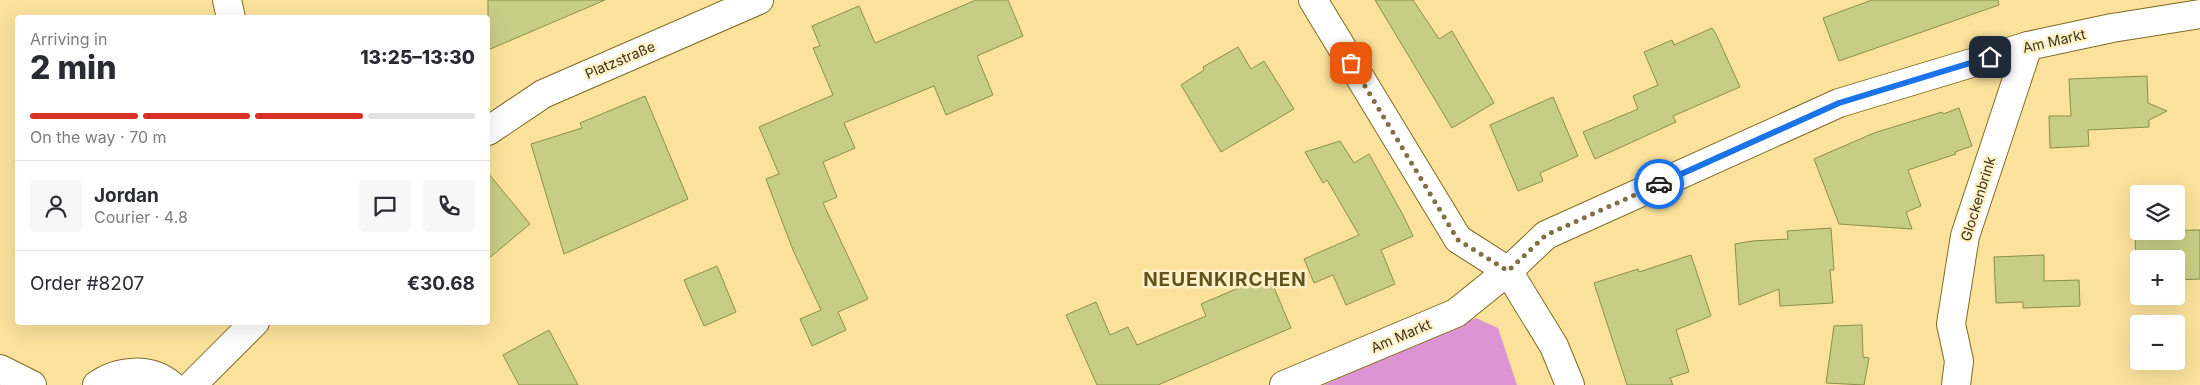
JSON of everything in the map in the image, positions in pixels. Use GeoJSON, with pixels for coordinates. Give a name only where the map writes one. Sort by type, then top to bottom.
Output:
{"type":"FeatureCollection","features":[{"type":"Feature","properties":{"kind":"street"},"geometry":{"type":"LineString","coordinates":[[227,0],[230,15]]}},
{"type":"Feature","properties":{"kind":"street","name":"Platzstraße"},"geometry":{"type":"LineString","coordinates":[[490,130],[543,94],[759,0]]}},
{"type":"Feature","properties":{"kind":"street"},"geometry":{"type":"LineString","coordinates":[[1313,0],[1458,240],[1508,271],[1554,346],[1570,385]]}},
{"type":"Feature","properties":{"kind":"street","name":"Am Markt"},"geometry":{"type":"LineString","coordinates":[[1284,385],[1456,313],[1508,271],[1546,235],[1839,103],[2028,46],[2112,28],[2200,14]]}},
{"type":"Feature","properties":{"kind":"street","name":"Glockenbrink"},"geometry":{"type":"LineString","coordinates":[[1956,385],[1959,361],[1952,324],[1965,236],[2028,46]]}},
{"type":"Feature","properties":{"kind":"street"},"geometry":{"type":"LineString","coordinates":[[192,385],[252,325]]}},
{"type":"Feature","properties":{"kind":"street"},"geometry":{"type":"LineString","coordinates":[[0,369],[32,385]]}},
{"type":"Feature","properties":{"kind":"street"},"geometry":{"type":"LineString","coordinates":[[97,385],[106,378],[126,372],[147,373],[171,385]]}},
{"type":"Feature","properties":{"kind":"shaded area"},"geometry":{"type":"Polygon","coordinates":[[[1476,318],[1498,328],[1517,385],[1324,385],[1476,318]]]}},
{"type":"Feature","properties":{"kind":"building"},"geometry":{"type":"Polygon","coordinates":[[[488,0],[605,0],[490,49],[490,15],[488,15],[488,0]]]}},
{"type":"Feature","properties":{"kind":"building"},"geometry":{"type":"Polygon","coordinates":[[[976,0],[1008,0],[1023,36],[977,56],[993,95],[946,115],[934,86],[844,123],[855,148],[823,162],[837,197],[823,203],[868,299],[838,312],[846,330],[812,346],[800,319],[821,310],[793,250],[766,179],[779,174],[759,127],[833,95],[813,48],[820,46],[812,26],[859,6],[875,43],[976,0]]]}},
{"type":"Feature","properties":{"kind":"building"},"geometry":{"type":"Polygon","coordinates":[[[1375,0],[1413,0],[1439,39],[1452,31],[1494,103],[1452,128],[1375,0]]]}},
{"type":"Feature","properties":{"kind":"building"},"geometry":{"type":"Polygon","coordinates":[[[1872,0],[1998,0],[1999,5],[1839,61],[1823,18],[1872,0]]]}},
{"type":"Feature","properties":{"kind":"building"},"geometry":{"type":"Polygon","coordinates":[[[1712,28],[1740,87],[1673,116],[1676,122],[1595,159],[1583,132],[1638,109],[1633,96],[1658,85],[1644,52],[1672,40],[1674,45],[1712,28]]]}},
{"type":"Feature","properties":{"kind":"building"},"geometry":{"type":"Polygon","coordinates":[[[1238,47],[1251,69],[1264,61],[1294,109],[1221,152],[1181,85],[1204,70],[1203,67],[1238,47]]]}},
{"type":"Feature","properties":{"kind":"building"},"geometry":{"type":"Polygon","coordinates":[[[2147,76],[2148,103],[2167,111],[2149,120],[2149,127],[2088,130],[2089,146],[2050,148],[2049,116],[2071,116],[2069,79],[2147,76]]]}},
{"type":"Feature","properties":{"kind":"building"},"geometry":{"type":"Polygon","coordinates":[[[645,96],[688,199],[564,254],[531,144],[582,128],[580,123],[645,96]]]}},
{"type":"Feature","properties":{"kind":"building"},"geometry":{"type":"Polygon","coordinates":[[[1553,97],[1578,156],[1540,173],[1543,181],[1518,191],[1490,125],[1553,97]]]}},
{"type":"Feature","properties":{"kind":"building"},"geometry":{"type":"Polygon","coordinates":[[[1959,108],[1972,146],[1955,152],[1956,154],[1908,170],[1921,206],[1906,212],[1912,229],[1839,224],[1814,159],[1874,133],[1959,108]]]}},
{"type":"Feature","properties":{"kind":"building"},"geometry":{"type":"Polygon","coordinates":[[[1340,141],[1354,163],[1369,154],[1413,236],[1381,250],[1395,284],[1346,305],[1333,275],[1314,283],[1304,259],[1359,235],[1327,180],[1323,183],[1305,152],[1340,141]]]}},
{"type":"Feature","properties":{"kind":"building"},"geometry":{"type":"Polygon","coordinates":[[[490,175],[530,224],[490,257],[490,175]]]}},
{"type":"Feature","properties":{"kind":"building"},"geometry":{"type":"Polygon","coordinates":[[[1831,228],[1834,270],[1830,270],[1833,303],[1780,306],[1779,289],[1739,305],[1735,244],[1788,239],[1787,231],[1831,228]]]}},
{"type":"Feature","properties":{"kind":"building"},"geometry":{"type":"Polygon","coordinates":[[[2185,230],[2200,230],[2200,279],[2185,280],[2185,250],[2135,250],[2135,240],[2185,240],[2185,230]]]}},
{"type":"Feature","properties":{"kind":"building"},"geometry":{"type":"Polygon","coordinates":[[[1691,255],[1711,316],[1676,330],[1689,372],[1670,378],[1673,385],[1627,385],[1594,283],[1638,269],[1639,272],[1691,255]]]}},
{"type":"Feature","properties":{"kind":"building"},"geometry":{"type":"Polygon","coordinates":[[[2044,255],[2044,281],[2079,280],[2080,306],[2023,308],[2023,302],[1996,303],[1994,257],[2044,255]]]}},
{"type":"Feature","properties":{"kind":"building"},"geometry":{"type":"Polygon","coordinates":[[[717,266],[736,312],[704,326],[684,280],[717,266]]]}},
{"type":"Feature","properties":{"kind":"building"},"geometry":{"type":"Polygon","coordinates":[[[1270,278],[1291,328],[1158,385],[1097,385],[1066,315],[1096,302],[1110,335],[1128,327],[1137,345],[1206,316],[1201,304],[1248,284],[1249,287],[1270,278]]]}},
{"type":"Feature","properties":{"kind":"building"},"geometry":{"type":"Polygon","coordinates":[[[1862,325],[1863,357],[1869,358],[1864,385],[1826,383],[1834,326],[1862,325]]]}},
{"type":"Feature","properties":{"kind":"building"},"geometry":{"type":"Polygon","coordinates":[[[549,330],[578,385],[519,385],[503,355],[549,330]]]}},
{"type":"Feature","properties":{"kind":"way so far"},"geometry":{"type":"LineString","coordinates":[[1351,63],[1458,240],[1508,271],[1546,235],[1659,184]]}},
{"type":"Feature","properties":{"kind":"district","name":"NEUENKIRCHEN"},"geometry":{"type":"Point","coordinates":[1225,279]}},
{"type":"Feature","properties":{"kind":"route"},"geometry":{"type":"LineString","coordinates":[[1659,184],[1839,103],[1990,57]]}}]}
